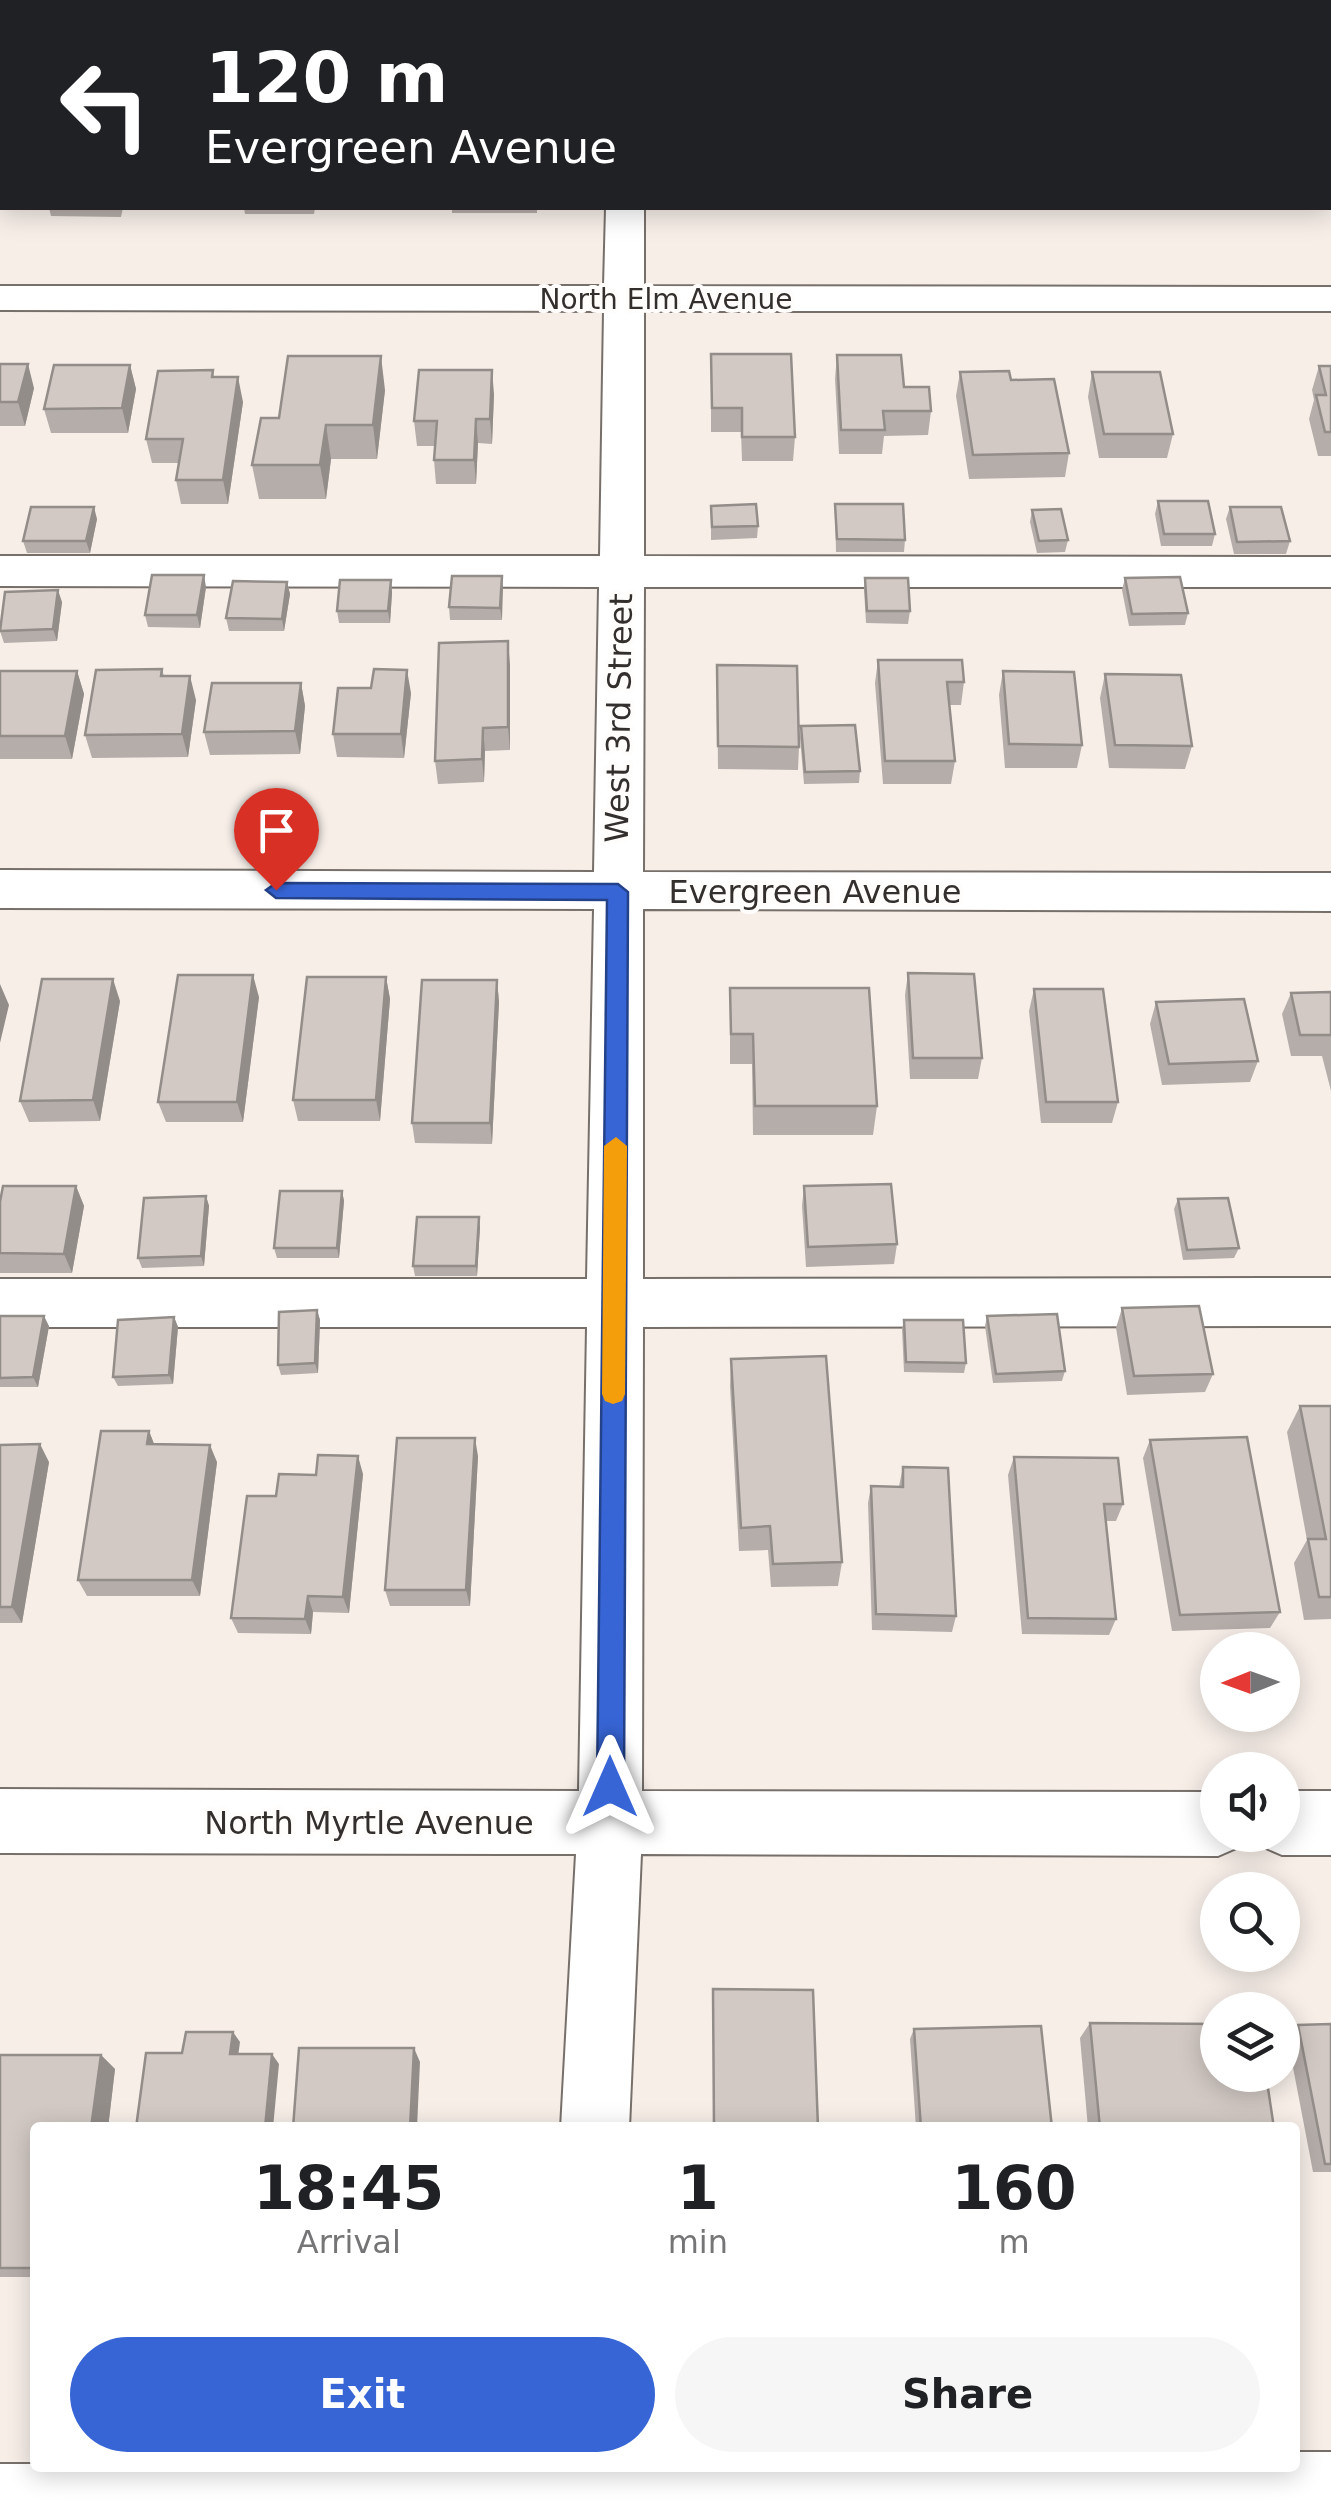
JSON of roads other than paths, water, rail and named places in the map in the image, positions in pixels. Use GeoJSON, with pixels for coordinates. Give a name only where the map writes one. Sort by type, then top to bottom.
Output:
{"type":"FeatureCollection","features":[{"type":"Feature","properties":{"kind":"street","name":"West 3rd Street"},"geometry":{"type":"LineString","coordinates":[[595,2122],[610,1824],[625,210]]}},
{"type":"Feature","properties":{"kind":"street","name":"North Elm Avenue"},"geometry":{"type":"LineString","coordinates":[[0,298],[1331,299]]}},
{"type":"Feature","properties":{"kind":"street"},"geometry":{"type":"LineString","coordinates":[[0,571],[1331,572]]}},
{"type":"Feature","properties":{"kind":"street","name":"Evergreen Avenue"},"geometry":{"type":"LineString","coordinates":[[0,889],[1331,892]]}},
{"type":"Feature","properties":{"kind":"street"},"geometry":{"type":"LineString","coordinates":[[0,1303],[1331,1302]]}},
{"type":"Feature","properties":{"kind":"street","name":"North Myrtle Avenue"},"geometry":{"type":"LineString","coordinates":[[0,1821],[1200,1824]]}},
{"type":"Feature","properties":{"kind":"street"},"geometry":{"type":"LineString","coordinates":[[1300,1824],[1331,1823]]}},
{"type":"Feature","properties":{"kind":"street"},"geometry":{"type":"LineString","coordinates":[[0,2500],[579,2490],[1331,2489]]}}]}
